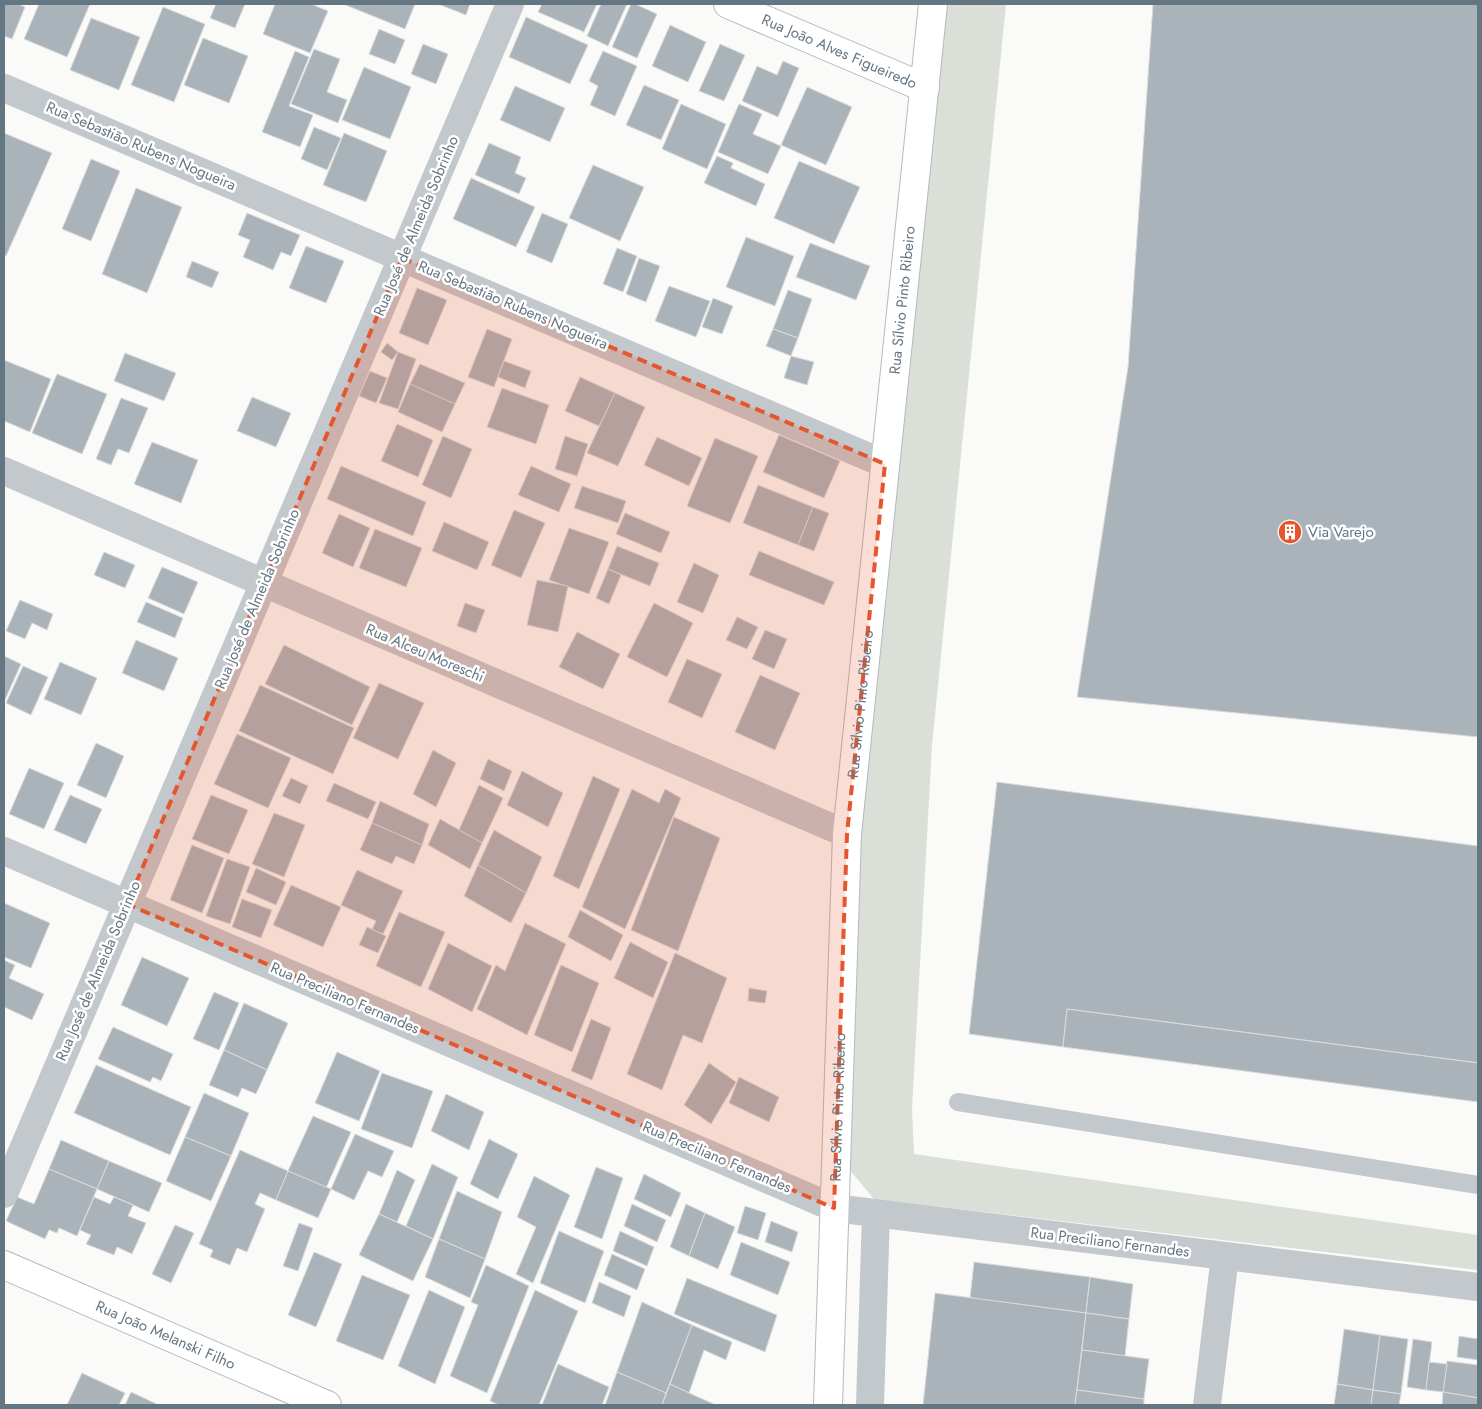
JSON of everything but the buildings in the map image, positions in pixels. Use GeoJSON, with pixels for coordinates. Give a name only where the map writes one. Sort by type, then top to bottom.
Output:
{"type":"FeatureCollection","features":[{"type":"Feature","properties":{"kind":"street","name":"Rua José de Almeida Sobrinho"},"geometry":{"type":"LineString","coordinates":[[4,1194],[510,4]]}},
{"type":"Feature","properties":{"kind":"street","name":"Rua João Alves Figueiredo"},"geometry":{"type":"LineString","coordinates":[[728,4],[925,88]]}},
{"type":"Feature","properties":{"kind":"street","name":"Rua Sílvio Pinto Ribeiro"},"geometry":{"type":"LineString","coordinates":[[828,1405],[847,834],[933,4]]}},
{"type":"Feature","properties":{"kind":"street","name":"Rua Sebastião Rubens Nogueira"},"geometry":{"type":"LineString","coordinates":[[4,88],[885,464]]}},
{"type":"Feature","properties":{"kind":"street","name":"Rua Alceu Moreschi"},"geometry":{"type":"LineString","coordinates":[[4,471],[847,834]]}},
{"type":"Feature","properties":{"kind":"street","name":"Rua Preciliano Fernandes"},"geometry":{"type":"LineString","coordinates":[[4,851],[834,1208],[1478,1287]]}},
{"type":"Feature","properties":{"kind":"street"},"geometry":{"type":"LineString","coordinates":[[870,1405],[876,1213]]}},
{"type":"Feature","properties":{"kind":"street"},"geometry":{"type":"LineString","coordinates":[[1207,1405],[1225,1256]]}},
{"type":"Feature","properties":{"kind":"street","name":"Rua João Melanski Filho"},"geometry":{"type":"LineString","coordinates":[[4,1265],[327,1405]]}},
{"type":"Feature","properties":{"kind":"lane"},"geometry":{"type":"LineString","coordinates":[[958,1102],[1478,1185]]}},
{"type":"Feature","properties":{"kind":"highlighted area"},"geometry":{"type":"Polygon","coordinates":[[[402,258],[885,464],[847,834],[834,1208],[127,904],[402,258]]]}},
{"type":"Feature","properties":{"kind":"shaded area"},"geometry":{"type":"Polygon","coordinates":[[[943,4],[1006,4],[932,745],[912,1109],[914,1154],[1478,1235],[1478,1270],[874,1199],[848,1168],[859,839],[943,4]]]}},
{"type":"Feature","properties":{"kind":"place","name":"Via Varejo"},"geometry":{"type":"Point","coordinates":[1290,532]}}]}
